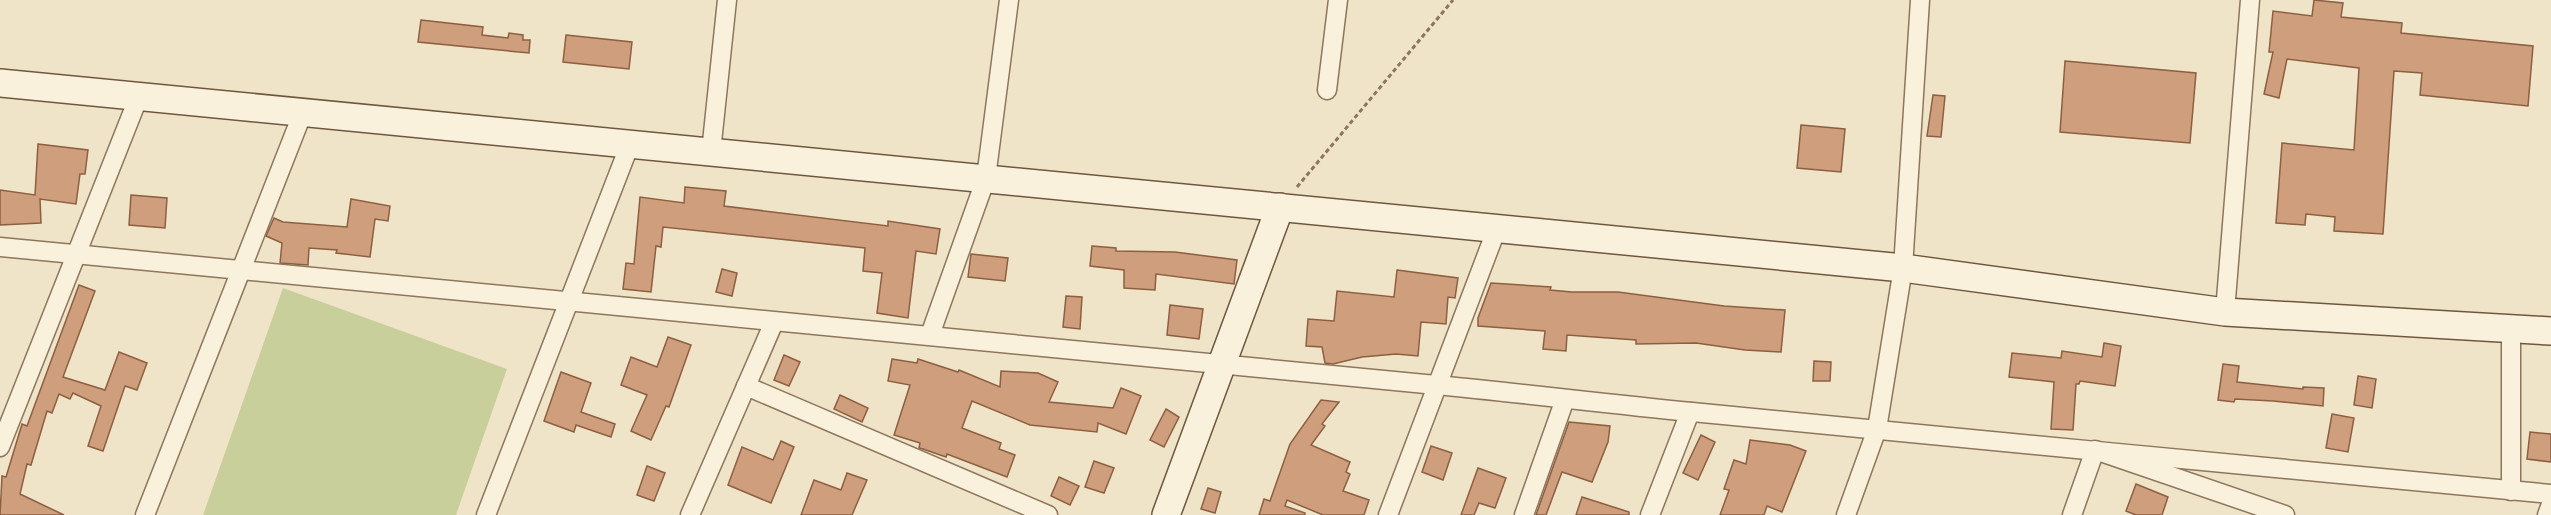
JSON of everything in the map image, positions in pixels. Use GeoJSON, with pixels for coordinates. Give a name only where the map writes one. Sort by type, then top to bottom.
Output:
{"type":"FeatureCollection","features":[{"type":"Feature","properties":{"kind":"street"},"geometry":{"type":"LineString","coordinates":[[711,152],[727,0]]}},
{"type":"Feature","properties":{"kind":"street"},"geometry":{"type":"LineString","coordinates":[[930,335],[986,178],[1009,0]]}},
{"type":"Feature","properties":{"kind":"street"},"geometry":{"type":"LineString","coordinates":[[1327,90],[1338,0]]}},
{"type":"Feature","properties":{"kind":"street"},"geometry":{"type":"LineString","coordinates":[[1846,515],[1877,429],[1903,268],[1920,0]]}},
{"type":"Feature","properties":{"kind":"street"},"geometry":{"type":"LineString","coordinates":[[2224,312],[2250,0]]}},
{"type":"Feature","properties":{"kind":"street"},"geometry":{"type":"LineString","coordinates":[[0,82],[1903,268],[2224,312],[2551,331]]}},
{"type":"Feature","properties":{"kind":"street"},"geometry":{"type":"LineString","coordinates":[[0,447],[139,96]]}},
{"type":"Feature","properties":{"kind":"street"},"geometry":{"type":"LineString","coordinates":[[145,515],[239,270],[303,112]]}},
{"type":"Feature","properties":{"kind":"street"},"geometry":{"type":"LineString","coordinates":[[493,513],[567,302],[630,144]]}},
{"type":"Feature","properties":{"kind":"street"},"geometry":{"type":"LineString","coordinates":[[1166,515],[1280,207]]}},
{"type":"Feature","properties":{"kind":"street"},"geometry":{"type":"LineString","coordinates":[[1388,515],[1497,228]]}},
{"type":"Feature","properties":{"kind":"street"},"geometry":{"type":"LineString","coordinates":[[0,247],[930,335],[1690,412],[2551,494]]}},
{"type":"Feature","properties":{"kind":"street"},"geometry":{"type":"LineString","coordinates":[[690,515],[774,322]]}},
{"type":"Feature","properties":{"kind":"street"},"geometry":{"type":"LineString","coordinates":[[2511,327],[2511,490]]}},
{"type":"Feature","properties":{"kind":"street"},"geometry":{"type":"LineString","coordinates":[[746,386],[1048,515]]}},
{"type":"Feature","properties":{"kind":"street"},"geometry":{"type":"LineString","coordinates":[[1524,515],[1565,399]]}},
{"type":"Feature","properties":{"kind":"street"},"geometry":{"type":"LineString","coordinates":[[1650,515],[1690,412]]}},
{"type":"Feature","properties":{"kind":"street"},"geometry":{"type":"LineString","coordinates":[[2072,515],[2095,450]]}},
{"type":"Feature","properties":{"kind":"street"},"geometry":{"type":"LineString","coordinates":[[2095,450],[2286,515]]}},
{"type":"Feature","properties":{"kind":"street"},"geometry":{"type":"LineString","coordinates":[[2547,515],[2551,504]]}},
{"type":"Feature","properties":{"kind":"path"},"geometry":{"type":"LineString","coordinates":[[1280,207],[1453,0]]}},
{"type":"Feature","properties":{"kind":"green space"},"geometry":{"type":"Polygon","coordinates":[[[283,288],[507,369],[456,515],[203,515],[283,288]]]}},
{"type":"Feature","properties":{"kind":"building"},"geometry":{"type":"Polygon","coordinates":[[[2314,0],[2343,3],[2341,17],[2402,23],[2401,33],[2533,46],[2528,106],[2420,95],[2422,73],[2394,71],[2383,234],[2334,231],[2335,217],[2306,214],[2305,225],[2276,223],[2282,143],[2354,150],[2359,68],[2287,59],[2279,98],[2264,94],[2273,52],[2269,52],[2273,11],[2312,16],[2314,0]]]}},
{"type":"Feature","properties":{"kind":"building"},"geometry":{"type":"Polygon","coordinates":[[[421,20],[483,27],[482,35],[508,38],[509,33],[523,35],[523,40],[530,40],[529,53],[418,42],[421,20]]]}},
{"type":"Feature","properties":{"kind":"building"},"geometry":{"type":"Polygon","coordinates":[[[566,35],[632,42],[629,69],[563,62],[566,35]]]}},
{"type":"Feature","properties":{"kind":"building"},"geometry":{"type":"Polygon","coordinates":[[[2065,61],[2196,73],[2190,143],[2060,132],[2065,61]]]}},
{"type":"Feature","properties":{"kind":"building"},"geometry":{"type":"Polygon","coordinates":[[[1933,95],[1945,96],[1941,137],[1927,136],[1933,95]]]}},
{"type":"Feature","properties":{"kind":"building"},"geometry":{"type":"Polygon","coordinates":[[[1801,125],[1845,129],[1841,172],[1797,168],[1801,125]]]}},
{"type":"Feature","properties":{"kind":"building"},"geometry":{"type":"Polygon","coordinates":[[[38,144],[88,150],[85,174],[80,174],[76,204],[40,199],[41,223],[0,225],[0,190],[35,195],[38,144]]]}},
{"type":"Feature","properties":{"kind":"building"},"geometry":{"type":"Polygon","coordinates":[[[685,187],[726,191],[724,206],[888,226],[888,221],[940,229],[936,254],[916,251],[908,318],[877,313],[882,273],[863,271],[865,248],[663,227],[661,247],[656,246],[651,292],[623,289],[626,263],[634,264],[640,197],[684,203],[685,187]]]}},
{"type":"Feature","properties":{"kind":"building"},"geometry":{"type":"Polygon","coordinates":[[[131,195],[167,198],[165,228],[129,225],[131,195]]]}},
{"type":"Feature","properties":{"kind":"building"},"geometry":{"type":"Polygon","coordinates":[[[351,199],[390,206],[388,221],[375,219],[370,257],[336,253],[337,250],[309,248],[308,265],[280,263],[282,243],[266,236],[274,218],[283,222],[347,227],[351,199]]]}},
{"type":"Feature","properties":{"kind":"building"},"geometry":{"type":"Polygon","coordinates":[[[1092,246],[1116,248],[1116,251],[1175,252],[1237,260],[1234,284],[1156,274],[1155,290],[1124,288],[1124,270],[1090,266],[1092,246]]]}},
{"type":"Feature","properties":{"kind":"building"},"geometry":{"type":"Polygon","coordinates":[[[971,254],[1008,258],[1005,281],[968,277],[971,254]]]}},
{"type":"Feature","properties":{"kind":"building"},"geometry":{"type":"Polygon","coordinates":[[[722,269],[737,273],[732,296],[716,292],[722,269]]]}},
{"type":"Feature","properties":{"kind":"building"},"geometry":{"type":"Polygon","coordinates":[[[1397,270],[1458,278],[1455,298],[1448,297],[1446,324],[1421,322],[1418,356],[1396,354],[1362,357],[1333,364],[1325,363],[1322,347],[1306,346],[1308,319],[1334,321],[1337,291],[1394,297],[1397,270]]]}},
{"type":"Feature","properties":{"kind":"building"},"geometry":{"type":"Polygon","coordinates":[[[1491,283],[1551,287],[1550,290],[1572,292],[1618,292],[1724,306],[1785,310],[1781,352],[1745,350],[1696,343],[1636,344],[1636,340],[1567,335],[1566,351],[1543,349],[1545,331],[1478,326],[1478,318],[1491,283]]]}},
{"type":"Feature","properties":{"kind":"building"},"geometry":{"type":"Polygon","coordinates":[[[79,285],[95,291],[63,377],[105,390],[119,352],[147,363],[137,390],[125,386],[103,451],[88,446],[101,406],[73,393],[70,399],[59,394],[52,413],[47,411],[31,465],[27,464],[20,494],[64,515],[0,515],[2,476],[6,477],[22,424],[27,426],[79,285]]]}},
{"type":"Feature","properties":{"kind":"building"},"geometry":{"type":"Polygon","coordinates":[[[1066,296],[1082,297],[1080,329],[1063,327],[1066,296]]]}},
{"type":"Feature","properties":{"kind":"building"},"geometry":{"type":"Polygon","coordinates":[[[1170,305],[1203,309],[1199,339],[1167,335],[1170,305]]]}},
{"type":"Feature","properties":{"kind":"building"},"geometry":{"type":"Polygon","coordinates":[[[668,337],[691,345],[669,407],[666,406],[651,440],[631,431],[647,395],[621,385],[631,357],[657,367],[668,337]]]}},
{"type":"Feature","properties":{"kind":"building"},"geometry":{"type":"Polygon","coordinates":[[[2104,343],[2121,346],[2115,386],[2080,381],[2076,384],[2073,430],[2051,429],[2054,382],[2009,377],[2012,353],[2061,358],[2062,351],[2102,357],[2104,343]]]}},
{"type":"Feature","properties":{"kind":"building"},"geometry":{"type":"Polygon","coordinates":[[[784,355],[800,362],[789,386],[774,380],[784,355]]]}},
{"type":"Feature","properties":{"kind":"building"},"geometry":{"type":"Polygon","coordinates":[[[892,359],[917,363],[918,359],[958,372],[959,370],[1000,387],[1001,371],[1038,373],[1058,382],[1049,402],[1113,408],[1121,388],[1141,396],[1126,434],[1098,423],[1097,432],[1030,425],[972,401],[962,428],[1001,443],[999,449],[1015,455],[1007,477],[947,454],[946,457],[919,448],[920,443],[894,435],[910,385],[888,381],[892,359]]]}},
{"type":"Feature","properties":{"kind":"building"},"geometry":{"type":"Polygon","coordinates":[[[1814,361],[1831,362],[1830,381],[1813,381],[1814,361]]]}},
{"type":"Feature","properties":{"kind":"building"},"geometry":{"type":"Polygon","coordinates":[[[2223,364],[2239,366],[2237,382],[2303,389],[2303,387],[2324,388],[2323,406],[2273,401],[2218,400],[2223,364]]]}},
{"type":"Feature","properties":{"kind":"building"},"geometry":{"type":"Polygon","coordinates":[[[561,372],[591,383],[581,412],[615,424],[611,437],[576,425],[574,432],[544,421],[561,372]]]}},
{"type":"Feature","properties":{"kind":"building"},"geometry":{"type":"Polygon","coordinates":[[[2358,376],[2376,379],[2372,408],[2354,405],[2358,376]]]}},
{"type":"Feature","properties":{"kind":"building"},"geometry":{"type":"Polygon","coordinates":[[[840,395],[868,408],[862,422],[834,409],[840,395]]]}},
{"type":"Feature","properties":{"kind":"building"},"geometry":{"type":"Polygon","coordinates":[[[1321,400],[1339,402],[1322,424],[1325,426],[1311,445],[1350,462],[1346,472],[1350,474],[1343,491],[1369,500],[1364,515],[1323,515],[1287,500],[1285,506],[1305,513],[1305,515],[1259,515],[1264,499],[1270,501],[1290,444],[1321,400]]]}},
{"type":"Feature","properties":{"kind":"building"},"geometry":{"type":"Polygon","coordinates":[[[1166,409],[1179,417],[1164,447],[1150,440],[1166,409]]]}},
{"type":"Feature","properties":{"kind":"building"},"geometry":{"type":"Polygon","coordinates":[[[2332,414],[2354,418],[2348,452],[2326,448],[2332,414]]]}},
{"type":"Feature","properties":{"kind":"building"},"geometry":{"type":"Polygon","coordinates":[[[1569,422],[1610,426],[1608,442],[1592,482],[1562,472],[1546,515],[1536,515],[1569,422]]]}},
{"type":"Feature","properties":{"kind":"building"},"geometry":{"type":"Polygon","coordinates":[[[2530,432],[2551,434],[2551,462],[2527,459],[2530,432]]]}},
{"type":"Feature","properties":{"kind":"building"},"geometry":{"type":"Polygon","coordinates":[[[1701,435],[1715,442],[1698,480],[1683,473],[1701,435]]]}},
{"type":"Feature","properties":{"kind":"building"},"geometry":{"type":"Polygon","coordinates":[[[1750,440],[1790,445],[1806,451],[1782,512],[1767,506],[1764,515],[1720,515],[1729,490],[1724,489],[1734,460],[1746,464],[1750,440]]]}},
{"type":"Feature","properties":{"kind":"building"},"geometry":{"type":"Polygon","coordinates":[[[781,441],[794,447],[771,503],[728,485],[742,447],[773,460],[781,441]]]}},
{"type":"Feature","properties":{"kind":"building"},"geometry":{"type":"Polygon","coordinates":[[[1431,446],[1452,453],[1443,480],[1422,472],[1431,446]]]}},
{"type":"Feature","properties":{"kind":"building"},"geometry":{"type":"Polygon","coordinates":[[[1094,461],[1114,468],[1104,493],[1085,487],[1094,461]]]}},
{"type":"Feature","properties":{"kind":"building"},"geometry":{"type":"Polygon","coordinates":[[[647,466],[665,473],[654,501],[637,495],[647,466]]]}},
{"type":"Feature","properties":{"kind":"building"},"geometry":{"type":"Polygon","coordinates":[[[1478,468],[1506,478],[1495,508],[1479,503],[1474,515],[1461,515],[1478,468]]]}},
{"type":"Feature","properties":{"kind":"building"},"geometry":{"type":"Polygon","coordinates":[[[847,473],[867,480],[852,515],[801,515],[814,480],[841,490],[847,473]]]}},
{"type":"Feature","properties":{"kind":"building"},"geometry":{"type":"Polygon","coordinates":[[[1059,477],[1079,486],[1070,505],[1051,496],[1059,477]]]}},
{"type":"Feature","properties":{"kind":"building"},"geometry":{"type":"Polygon","coordinates":[[[2136,484],[2168,497],[2162,515],[2136,515],[2126,511],[2136,484]]]}},
{"type":"Feature","properties":{"kind":"building"},"geometry":{"type":"Polygon","coordinates":[[[1208,488],[1221,492],[1215,513],[1201,509],[1208,488]]]}},
{"type":"Feature","properties":{"kind":"building"},"geometry":{"type":"Polygon","coordinates":[[[1582,497],[1629,512],[1629,515],[1576,515],[1582,497]]]}}]}
